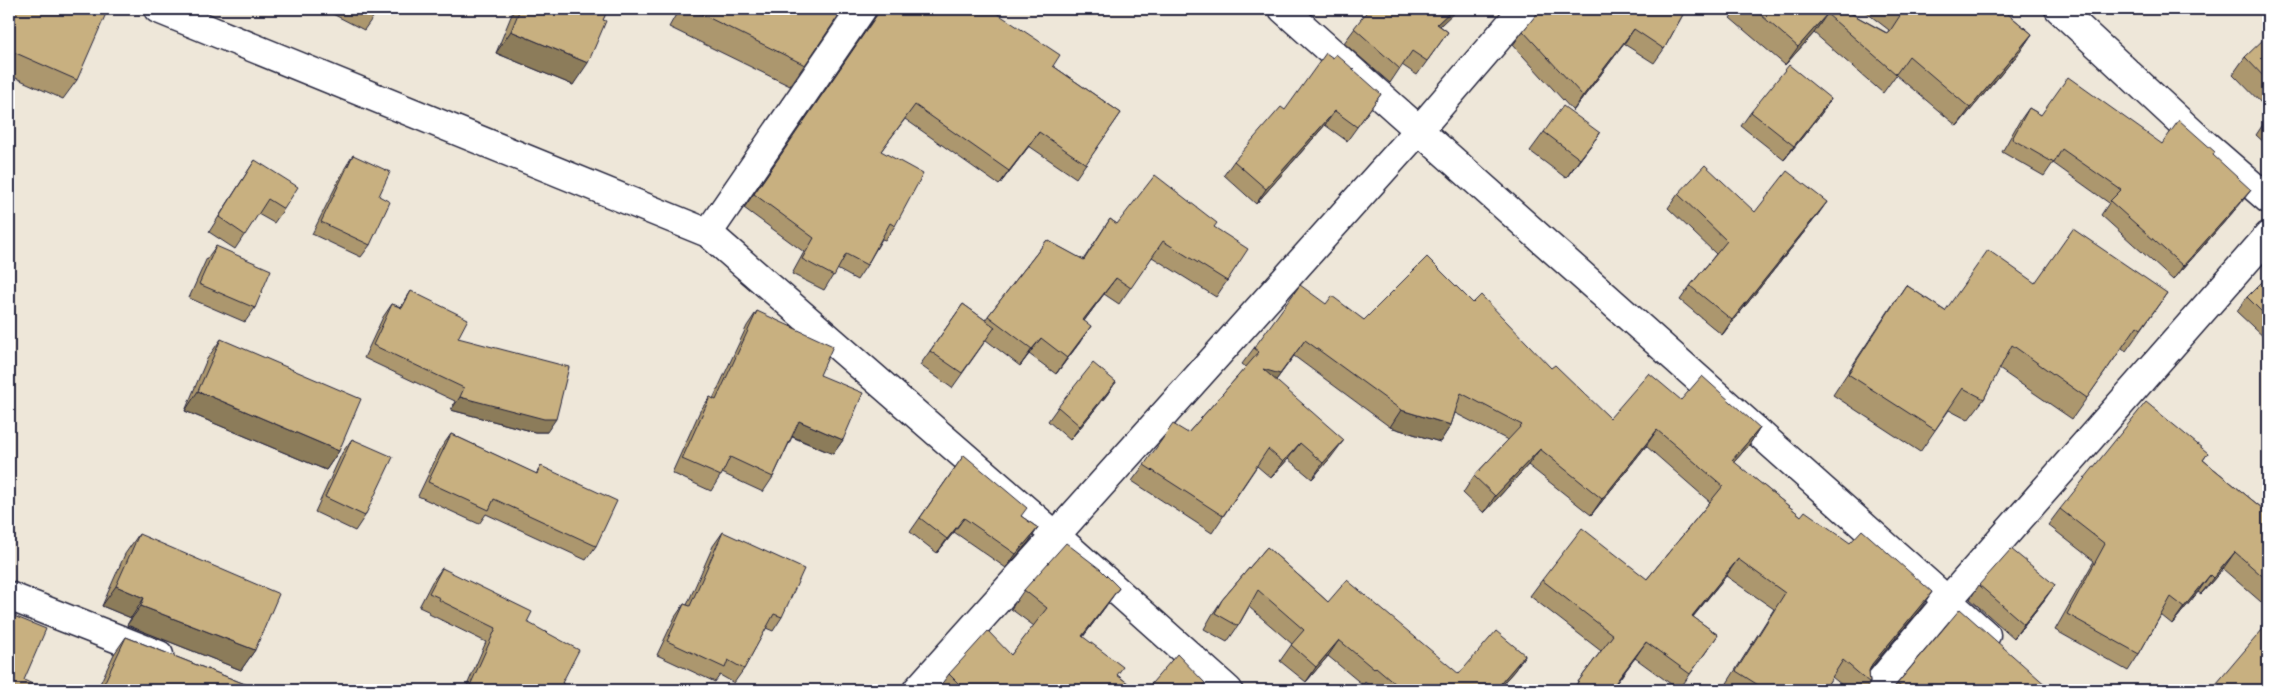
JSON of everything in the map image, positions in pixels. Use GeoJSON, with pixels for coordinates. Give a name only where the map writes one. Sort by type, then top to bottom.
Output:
{"type":"FeatureCollection","features":[{"type":"Feature","properties":{"kind":"street"},"geometry":{"type":"LineString","coordinates":[[158,9],[708,233],[1056,536],[1228,690]]}},
{"type":"Feature","properties":{"kind":"street"},"geometry":{"type":"LineString","coordinates":[[708,233],[862,9]]}},
{"type":"Feature","properties":{"kind":"street"},"geometry":{"type":"LineString","coordinates":[[1283,9],[2005,652]]}},
{"type":"Feature","properties":{"kind":"street"},"geometry":{"type":"LineString","coordinates":[[917,690],[1419,130],[1524,9]]}},
{"type":"Feature","properties":{"kind":"street"},"geometry":{"type":"LineString","coordinates":[[2059,9],[2268,199]]}},
{"type":"Feature","properties":{"kind":"street"},"geometry":{"type":"LineString","coordinates":[[1873,690],[1948,600],[2268,236]]}},
{"type":"Feature","properties":{"kind":"street"},"geometry":{"type":"LineString","coordinates":[[9,596],[185,665]]}},
{"type":"Feature","properties":{"kind":"building"},"geometry":{"type":"Polygon","coordinates":[[[9,9],[108,9],[77,80],[9,50],[9,9]]]}},
{"type":"Feature","properties":{"kind":"building"},"geometry":{"type":"Polygon","coordinates":[[[361,9],[378,9],[374,16],[361,9]]]}},
{"type":"Feature","properties":{"kind":"building"},"geometry":{"type":"Polygon","coordinates":[[[520,9],[608,9],[603,20],[606,21],[588,63],[511,31],[520,9]]]}},
{"type":"Feature","properties":{"kind":"building"},"geometry":{"type":"Polygon","coordinates":[[[691,9],[843,9],[805,65],[691,9]]]}},
{"type":"Feature","properties":{"kind":"building"},"geometry":{"type":"Polygon","coordinates":[[[881,9],[993,9],[1060,55],[1053,66],[1121,113],[1086,164],[1039,132],[1009,171],[915,105],[881,151],[923,174],[895,226],[890,223],[867,265],[846,254],[834,276],[802,259],[814,238],[754,194],[881,9]]]}},
{"type":"Feature","properties":{"kind":"building"},"geometry":{"type":"Polygon","coordinates":[[[1369,9],[1453,9],[1437,24],[1448,32],[1427,61],[1412,51],[1400,69],[1354,28],[1369,9]]]}},
{"type":"Feature","properties":{"kind":"building"},"geometry":{"type":"Polygon","coordinates":[[[1551,9],[1686,9],[1664,49],[1634,29],[1583,96],[1523,31],[1540,10],[1547,15],[1551,9]]]}},
{"type":"Feature","properties":{"kind":"building"},"geometry":{"type":"Polygon","coordinates":[[[1754,9],[1843,9],[1888,34],[1903,11],[1900,9],[2002,9],[2032,34],[1970,108],[1909,56],[1896,74],[1827,14],[1798,47],[1754,9]]]}},
{"type":"Feature","properties":{"kind":"building"},"geometry":{"type":"Polygon","coordinates":[[[2266,37],[2268,40],[2268,81],[2245,57],[2266,37]]]}},
{"type":"Feature","properties":{"kind":"building"},"geometry":{"type":"Polygon","coordinates":[[[1326,53],[1333,58],[1336,54],[1381,94],[1357,127],[1335,111],[1266,189],[1234,161],[1281,107],[1285,110],[1326,53]]]}},
{"type":"Feature","properties":{"kind":"building"},"geometry":{"type":"Polygon","coordinates":[[[1789,65],[1831,99],[1794,146],[1751,112],[1789,65]]]}},
{"type":"Feature","properties":{"kind":"building"},"geometry":{"type":"Polygon","coordinates":[[[2068,77],[2162,144],[2179,120],[2215,152],[2213,155],[2251,190],[2183,266],[2110,201],[2121,190],[2062,149],[2054,163],[2012,139],[2029,108],[2041,115],[2068,77]]]}},
{"type":"Feature","properties":{"kind":"building"},"geometry":{"type":"Polygon","coordinates":[[[1563,106],[1600,133],[1580,159],[1544,132],[1563,106]]]}},
{"type":"Feature","properties":{"kind":"building"},"geometry":{"type":"Polygon","coordinates":[[[353,155],[390,172],[379,196],[390,202],[370,245],[321,222],[353,155]]]}},
{"type":"Feature","properties":{"kind":"building"},"geometry":{"type":"Polygon","coordinates":[[[255,160],[298,187],[284,209],[268,199],[245,235],[219,217],[255,160]]]}},
{"type":"Feature","properties":{"kind":"building"},"geometry":{"type":"Polygon","coordinates":[[[1705,165],[1755,212],[1787,171],[1827,202],[1732,320],[1690,286],[1727,241],[1678,194],[1705,165]]]}},
{"type":"Feature","properties":{"kind":"building"},"geometry":{"type":"Polygon","coordinates":[[[1155,175],[1217,223],[1214,227],[1248,249],[1227,281],[1163,241],[1131,288],[1116,278],[1083,320],[1091,326],[1067,358],[1041,338],[1032,349],[988,316],[1047,240],[1084,260],[1110,219],[1117,224],[1155,175]]]}},
{"type":"Feature","properties":{"kind":"building"},"geometry":{"type":"Polygon","coordinates":[[[2073,229],[2167,293],[2141,329],[2137,326],[2087,398],[2012,345],[1984,399],[1963,388],[1935,430],[1848,374],[1906,285],[1945,311],[1988,250],[2035,283],[2073,229]]]}},
{"type":"Feature","properties":{"kind":"building"},"geometry":{"type":"Polygon","coordinates":[[[216,246],[271,270],[255,308],[199,284],[216,246]]]}},
{"type":"Feature","properties":{"kind":"building"},"geometry":{"type":"Polygon","coordinates":[[[1427,257],[1473,303],[1481,295],[1551,368],[1555,365],[1610,418],[1649,373],[1681,400],[1702,376],[1760,428],[1732,460],[1801,516],[1805,511],[1850,543],[1862,530],[1932,592],[1872,664],[1869,671],[1870,683],[1843,660],[1824,690],[1766,690],[1736,671],[1785,593],[1738,559],[1692,616],[1718,635],[1690,674],[1646,642],[1610,690],[1580,690],[1575,686],[1613,635],[1542,580],[1582,528],[1647,579],[1723,486],[1657,430],[1602,499],[1540,449],[1495,496],[1474,476],[1522,425],[1461,393],[1451,425],[1401,410],[1305,340],[1280,374],[1263,369],[1344,440],[1323,463],[1300,443],[1283,462],[1268,449],[1223,516],[1144,465],[1173,424],[1188,433],[1259,352],[1254,348],[1300,285],[1326,304],[1332,296],[1364,320],[1427,257]]]}},
{"type":"Feature","properties":{"kind":"building"},"geometry":{"type":"Polygon","coordinates":[[[2268,276],[2268,318],[2247,297],[2268,276]]]}},
{"type":"Feature","properties":{"kind":"building"},"geometry":{"type":"Polygon","coordinates":[[[411,291],[468,319],[458,338],[569,367],[556,419],[544,419],[460,397],[464,388],[373,345],[392,304],[402,308],[411,291]]]}},
{"type":"Feature","properties":{"kind":"building"},"geometry":{"type":"Polygon","coordinates":[[[963,304],[995,327],[962,373],[930,351],[963,304]]]}},
{"type":"Feature","properties":{"kind":"building"},"geometry":{"type":"Polygon","coordinates":[[[757,311],[833,346],[820,375],[863,393],[843,440],[799,421],[773,477],[730,457],[721,476],[682,459],[710,397],[716,400],[757,311]]]}},
{"type":"Feature","properties":{"kind":"building"},"geometry":{"type":"Polygon","coordinates":[[[221,339],[361,399],[339,451],[198,391],[221,339]]]}},
{"type":"Feature","properties":{"kind":"building"},"geometry":{"type":"Polygon","coordinates":[[[1093,363],[1116,382],[1080,426],[1058,407],[1093,363]]]}},
{"type":"Feature","properties":{"kind":"building"},"geometry":{"type":"Polygon","coordinates":[[[2146,402],[2208,453],[2203,460],[2268,513],[2268,581],[2235,552],[2213,578],[2210,575],[2184,607],[2171,597],[2139,654],[2067,614],[2105,544],[2060,509],[2146,402]]]}},
{"type":"Feature","properties":{"kind":"building"},"geometry":{"type":"Polygon","coordinates":[[[451,434],[537,474],[541,466],[617,501],[596,546],[494,499],[489,510],[428,482],[451,434]]]}},
{"type":"Feature","properties":{"kind":"building"},"geometry":{"type":"Polygon","coordinates":[[[352,439],[393,457],[365,516],[325,497],[352,439]]]}},
{"type":"Feature","properties":{"kind":"building"},"geometry":{"type":"Polygon","coordinates":[[[964,455],[1027,508],[1021,516],[1038,528],[1016,554],[964,518],[947,539],[920,518],[964,455]]]}},
{"type":"Feature","properties":{"kind":"building"},"geometry":{"type":"Polygon","coordinates":[[[723,532],[804,569],[782,617],[774,614],[744,669],[728,660],[725,668],[667,641],[684,604],[690,606],[723,532]]]}},
{"type":"Feature","properties":{"kind":"building"},"geometry":{"type":"Polygon","coordinates":[[[139,534],[279,594],[255,650],[141,606],[144,598],[116,586],[139,534]]]}},
{"type":"Feature","properties":{"kind":"building"},"geometry":{"type":"Polygon","coordinates":[[[1066,543],[1100,569],[1119,588],[1082,636],[1123,667],[1117,675],[1137,690],[965,690],[949,674],[988,631],[1011,655],[1047,608],[1024,590],[1066,543]]]}},
{"type":"Feature","properties":{"kind":"building"},"geometry":{"type":"Polygon","coordinates":[[[1267,547],[1328,602],[1347,580],[1459,674],[1496,631],[1525,655],[1495,690],[1403,690],[1376,667],[1374,669],[1339,640],[1316,667],[1291,645],[1304,630],[1258,590],[1238,626],[1215,613],[1222,600],[1267,547]]]}},
{"type":"Feature","properties":{"kind":"building"},"geometry":{"type":"Polygon","coordinates":[[[2011,549],[2055,585],[2024,624],[1979,585],[2011,549]]]}},
{"type":"Feature","properties":{"kind":"building"},"geometry":{"type":"Polygon","coordinates":[[[442,568],[532,612],[527,622],[579,650],[562,683],[577,690],[468,690],[496,628],[439,600],[440,598],[429,593],[442,568]]]}},
{"type":"Feature","properties":{"kind":"building"},"geometry":{"type":"Polygon","coordinates":[[[1960,609],[2048,687],[2059,690],[1906,690],[1897,684],[1960,609]]]}},
{"type":"Feature","properties":{"kind":"building"},"geometry":{"type":"Polygon","coordinates":[[[9,614],[46,629],[24,680],[45,690],[9,690],[9,614]]]}},
{"type":"Feature","properties":{"kind":"building"},"geometry":{"type":"Polygon","coordinates":[[[2268,623],[2268,690],[2211,690],[2268,623]]]}},
{"type":"Feature","properties":{"kind":"building"},"geometry":{"type":"Polygon","coordinates":[[[126,637],[255,688],[269,686],[277,690],[101,690],[126,637]]]}},
{"type":"Feature","properties":{"kind":"building"},"geometry":{"type":"Polygon","coordinates":[[[1177,654],[1205,683],[1201,690],[1146,690],[1177,654]]]}}]}
